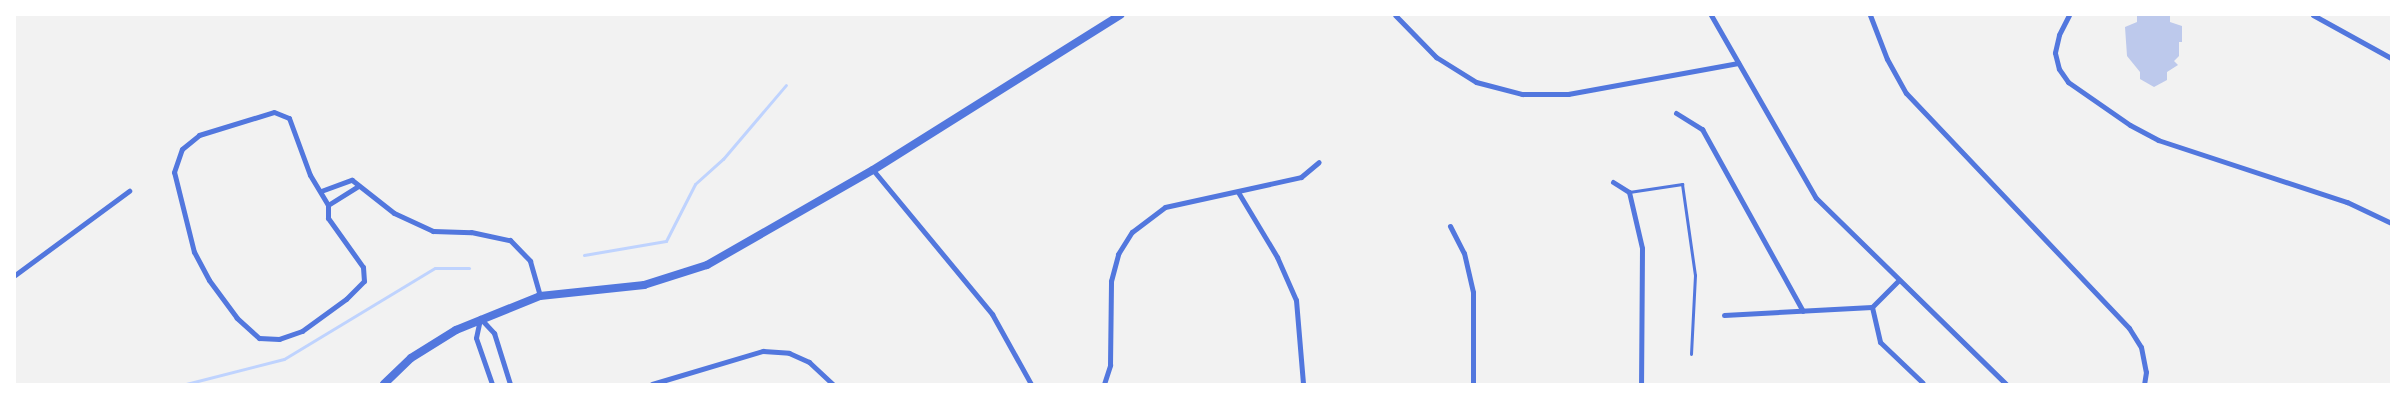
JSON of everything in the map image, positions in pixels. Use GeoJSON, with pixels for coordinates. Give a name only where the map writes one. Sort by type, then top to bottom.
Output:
{"type":"FeatureCollection","features":[{"type":"Feature","properties":{"kind":"street"},"geometry":{"type":"LineString","coordinates":[[384,384],[411,358],[480,318],[540,296],[644,285],[707,265],[873,170],[1120,15]]}},
{"type":"Feature","properties":{"kind":"street"},"geometry":{"type":"LineString","coordinates":[[1395,15],[1436,58],[1476,82],[1522,94],[1568,94],[1738,63]]}},
{"type":"Feature","properties":{"kind":"street"},"geometry":{"type":"LineString","coordinates":[[1711,15],[1816,198],[1898,281],[2006,384]]}},
{"type":"Feature","properties":{"kind":"street"},"geometry":{"type":"LineString","coordinates":[[1870,15],[1887,59],[1906,93],[2129,328],[2141,346],[2146,372],[2144,384]]}},
{"type":"Feature","properties":{"kind":"street"},"geometry":{"type":"LineString","coordinates":[[2070,15],[2059,35],[2055,53],[2059,69],[2068,82],[2130,125],[2158,140],[2347,202],[2391,223]]}},
{"type":"Feature","properties":{"kind":"street"},"geometry":{"type":"LineString","coordinates":[[2313,15],[2391,58]]}},
{"type":"Feature","properties":{"kind":"street"},"geometry":{"type":"LineString","coordinates":[[274,112],[289,118],[310,175],[321,191],[328,205],[328,218],[363,267],[364,280],[346,299],[302,331],[279,339],[259,338],[237,318],[209,280],[194,252],[174,172],[182,150],[199,135],[274,112]]}},
{"type":"Feature","properties":{"kind":"street"},"geometry":{"type":"LineString","coordinates":[[1676,113],[1702,129],[1803,311]]}},
{"type":"Feature","properties":{"kind":"street"},"geometry":{"type":"LineString","coordinates":[[1104,384],[1110,365],[1111,281],[1118,254],[1132,232],[1165,207],[1301,177],[1319,162]]}},
{"type":"Feature","properties":{"kind":"street"},"geometry":{"type":"LineString","coordinates":[[873,170],[992,314],[1031,384]]}},
{"type":"Feature","properties":{"kind":"street"},"geometry":{"type":"LineString","coordinates":[[321,191],[352,180],[394,213],[433,231],[471,232],[510,240],[530,261],[540,296]]}},
{"type":"Feature","properties":{"kind":"street"},"geometry":{"type":"LineString","coordinates":[[1613,182],[1629,192],[1642,248],[1641,384]]}},
{"type":"Feature","properties":{"kind":"street"},"geometry":{"type":"LineString","coordinates":[[328,205],[359,186]]}},
{"type":"Feature","properties":{"kind":"street"},"geometry":{"type":"LineString","coordinates":[[15,274],[129,191]]}},
{"type":"Feature","properties":{"kind":"street"},"geometry":{"type":"LineString","coordinates":[[1238,192],[1278,257],[1296,300],[1303,384]]}},
{"type":"Feature","properties":{"kind":"street"},"geometry":{"type":"LineString","coordinates":[[1450,226],[1464,253],[1473,292],[1473,384]]}},
{"type":"Feature","properties":{"kind":"street"},"geometry":{"type":"LineString","coordinates":[[1724,315],[1872,307],[1898,281]]}},
{"type":"Feature","properties":{"kind":"street"},"geometry":{"type":"LineString","coordinates":[[1872,307],[1880,342],[1923,383]]}},
{"type":"Feature","properties":{"kind":"street"},"geometry":{"type":"LineString","coordinates":[[480,318],[476,338],[492,384]]}},
{"type":"Feature","properties":{"kind":"street"},"geometry":{"type":"LineString","coordinates":[[480,318],[494,333],[510,384]]}},
{"type":"Feature","properties":{"kind":"street"},"geometry":{"type":"LineString","coordinates":[[652,384],[677,382],[763,351],[789,353],[809,362],[832,384]]}},
{"type":"Feature","properties":{"kind":"lane"},"geometry":{"type":"LineString","coordinates":[[1629,192],[1682,184],[1695,275],[1691,354]]}},
{"type":"Feature","properties":{"kind":"building"},"geometry":{"type":"Polygon","coordinates":[[[2137,15],[2170,15],[2170,22],[2182,26],[2182,42],[2179,42],[2179,56],[2174,61],[2178,65],[2167,72],[2167,80],[2154,87],[2140,79],[2140,72],[2127,56],[2125,27],[2137,22],[2137,15]]]}},
{"type":"Feature","properties":{"kind":"waterway"},"geometry":{"type":"LineString","coordinates":[[584,255],[666,241],[695,184],[723,159],[786,85]]}},
{"type":"Feature","properties":{"kind":"waterway"},"geometry":{"type":"LineString","coordinates":[[186,384],[284,359],[435,268],[469,268]]}}]}
